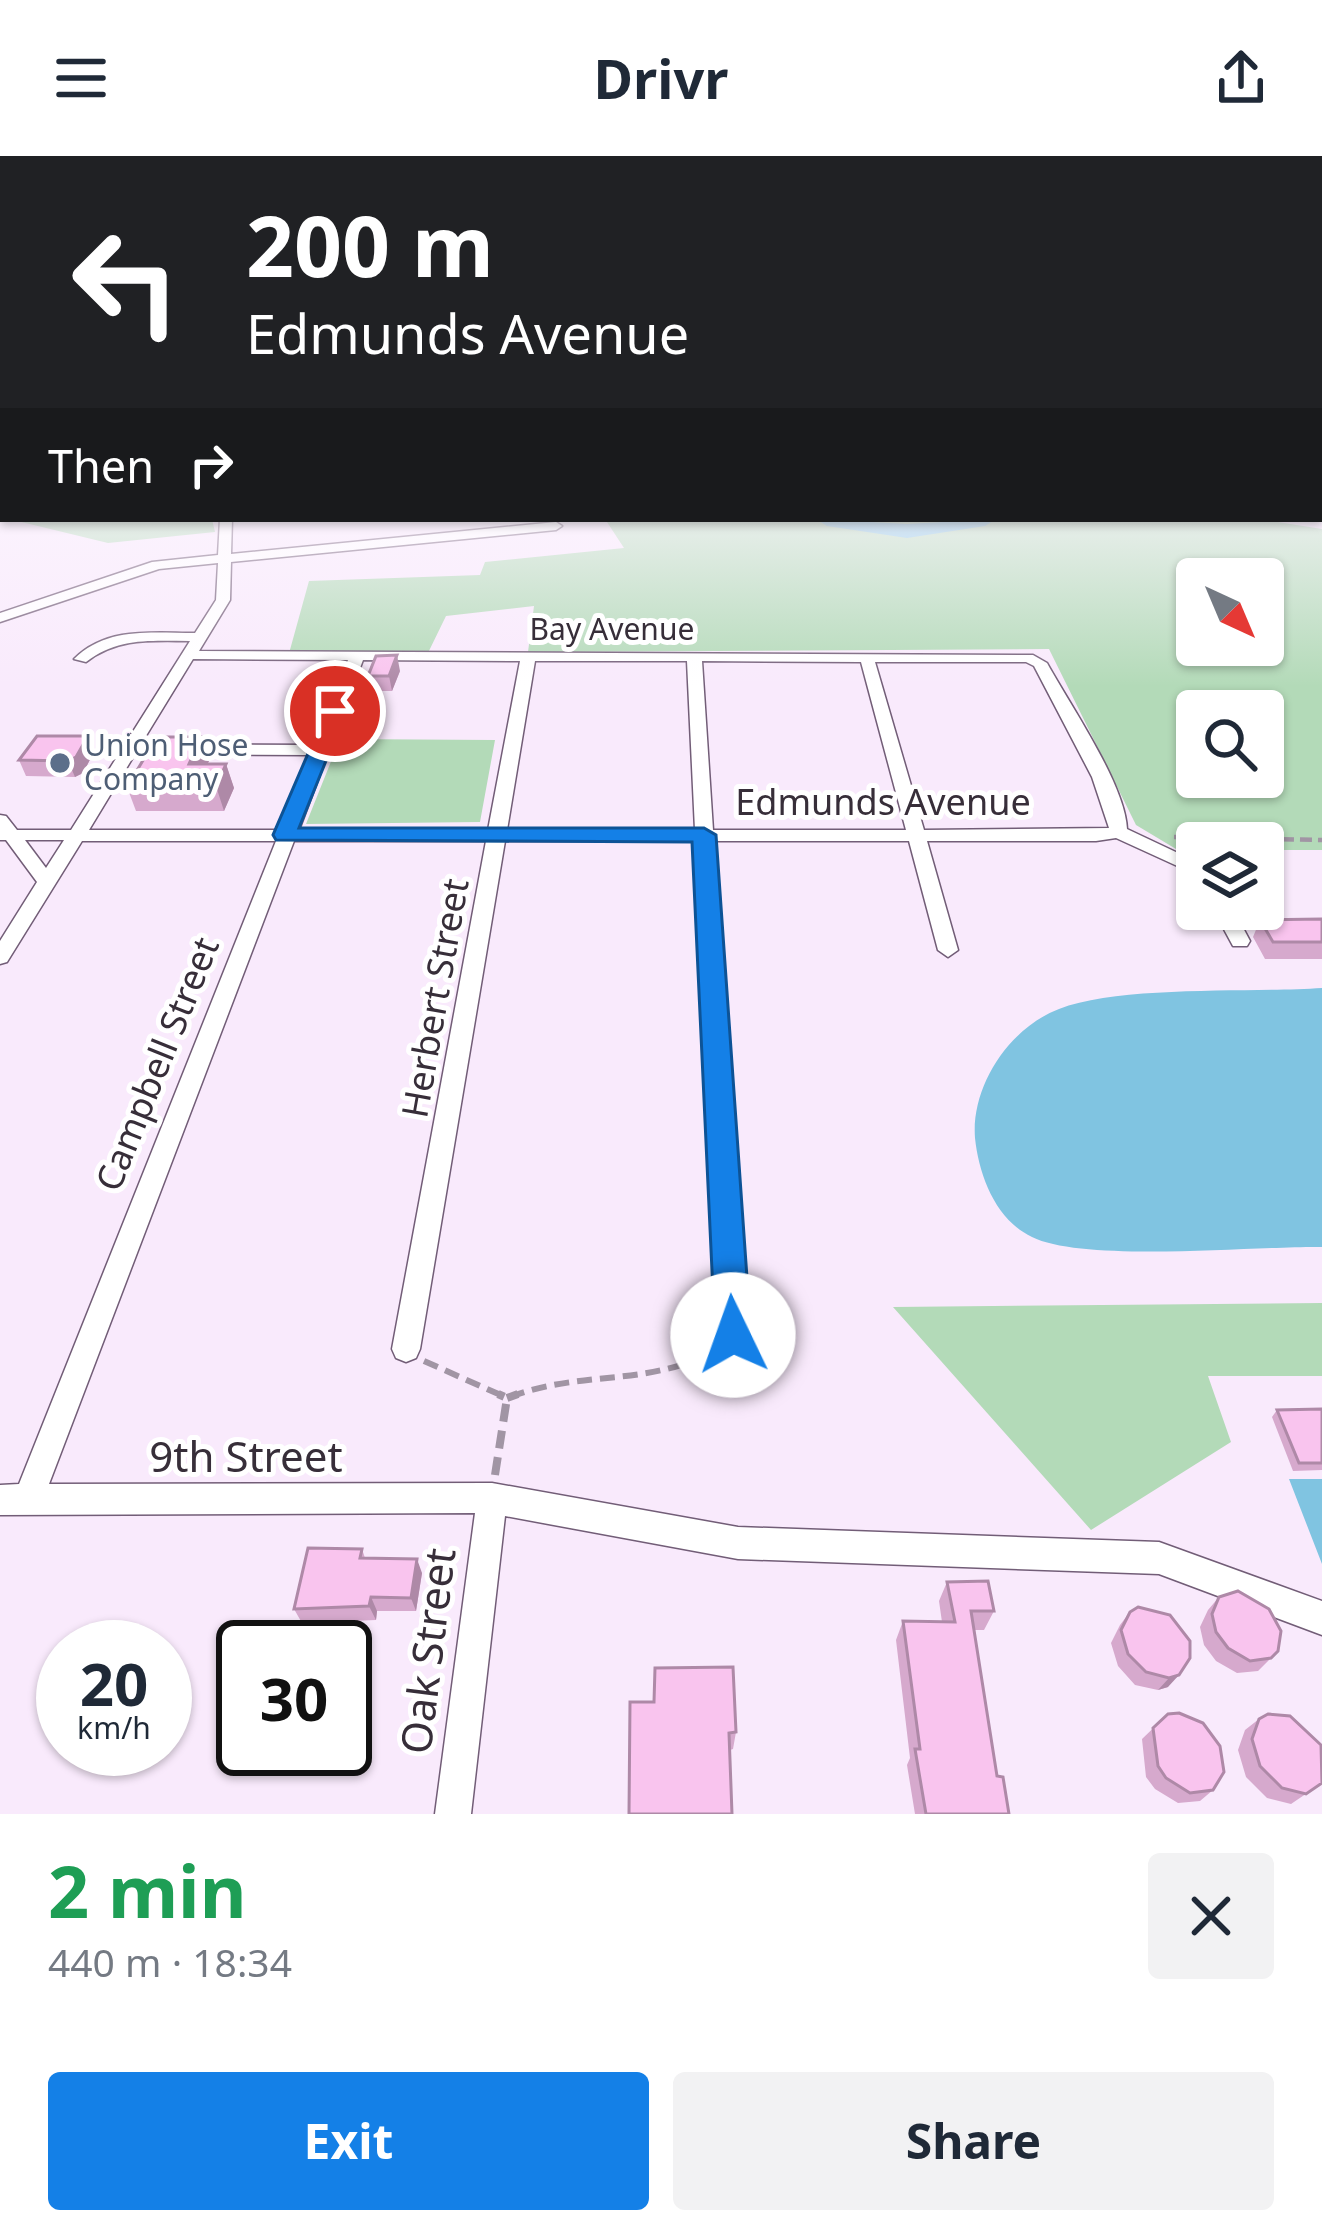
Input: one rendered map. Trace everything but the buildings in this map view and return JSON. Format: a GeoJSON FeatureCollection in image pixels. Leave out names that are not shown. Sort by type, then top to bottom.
{"type":"FeatureCollection","features":[{"type":"Feature","properties":{"kind":"street"},"geometry":{"type":"LineString","coordinates":[[0,957],[223,600],[226,531]]}},
{"type":"Feature","properties":{"kind":"street"},"geometry":{"type":"LineString","coordinates":[[375,531],[377,542]]}},
{"type":"Feature","properties":{"kind":"street"},"geometry":{"type":"LineString","coordinates":[[0,617],[141,568],[457,531]]}},
{"type":"Feature","properties":{"kind":"street"},"geometry":{"type":"LineString","coordinates":[[82,659],[95,645],[113,638],[199,637]]}},
{"type":"Feature","properties":{"kind":"street","name":"Bay Avenue"},"geometry":{"type":"LineString","coordinates":[[188,655],[1035,659],[1120,818],[1125,836]]}},
{"type":"Feature","properties":{"kind":"street","name":"Campbell Street"},"geometry":{"type":"LineString","coordinates":[[14,1500],[357,657]]}},
{"type":"Feature","properties":{"kind":"street","name":"Herbert Street"},"geometry":{"type":"LineString","coordinates":[[406,1349],[528,657]]}},
{"type":"Feature","properties":{"kind":"street"},"geometry":{"type":"LineString","coordinates":[[694,658],[733,1335]]}},
{"type":"Feature","properties":{"kind":"street"},"geometry":{"type":"LineString","coordinates":[[867,658],[948,950]]}},
{"type":"Feature","properties":{"kind":"street"},"geometry":{"type":"LineString","coordinates":[[129,749],[318,750]]}},
{"type":"Feature","properties":{"kind":"street"},"geometry":{"type":"LineString","coordinates":[[4,830],[46,881]]}},
{"type":"Feature","properties":{"kind":"street","name":"Edmunds Avenue"},"geometry":{"type":"LineString","coordinates":[[4,830],[76,835],[1125,836]]}},
{"type":"Feature","properties":{"kind":"street"},"geometry":{"type":"LineString","coordinates":[[1125,836],[1176,859]]}},
{"type":"Feature","properties":{"kind":"street"},"geometry":{"type":"LineString","coordinates":[[1234,930],[1240,941]]}},
{"type":"Feature","properties":{"kind":"street","name":"9th Street"},"geometry":{"type":"LineString","coordinates":[[14,1500],[492,1498],[738,1544],[1159,1558],[1322,1618]]}},
{"type":"Feature","properties":{"kind":"street","name":"Oak Street"},"geometry":{"type":"LineString","coordinates":[[453,1814],[492,1498]]}},
{"type":"Feature","properties":{"kind":"path"},"geometry":{"type":"LineString","coordinates":[[1125,836],[1322,840]]}},
{"type":"Feature","properties":{"kind":"path"},"geometry":{"type":"LineString","coordinates":[[406,1349],[507,1398],[553,1382],[647,1379],[673,1373],[717,1350],[733,1335]]}},
{"type":"Feature","properties":{"kind":"path"},"geometry":{"type":"LineString","coordinates":[[492,1498],[507,1398]]}},
{"type":"Feature","properties":{"kind":"green space"},"geometry":{"type":"Polygon","coordinates":[[[60,531],[215,532],[108,543],[60,531]]]}},
{"type":"Feature","properties":{"kind":"green space"},"geometry":{"type":"Polygon","coordinates":[[[613,531],[1322,531],[1322,850],[1284,850],[1284,822],[1176,822],[1176,849],[1136,825],[1049,649],[528,652],[534,606],[446,616],[426,657],[288,657],[309,581],[480,575],[485,562],[624,548],[613,531]]]}},
{"type":"Feature","properties":{"kind":"green space"},"geometry":{"type":"Polygon","coordinates":[[[340,739],[495,740],[480,822],[306,824],[340,739]]]}},
{"type":"Feature","properties":{"kind":"green space"},"geometry":{"type":"Polygon","coordinates":[[[1322,1303],[1322,1376],[1208,1376],[1231,1442],[1091,1530],[893,1307],[1322,1303]]]}},
{"type":"Feature","properties":{"kind":"water"},"geometry":{"type":"Polygon","coordinates":[[[1322,988],[1322,1247],[1090,1249],[1032,1237],[999,1208],[977,1152],[979,1099],[1009,1044],[1041,1018],[1085,1001],[1116,996],[1322,988]]]}},
{"type":"Feature","properties":{"kind":"water"},"geometry":{"type":"Polygon","coordinates":[[[1289,1479],[1322,1479],[1322,1564],[1289,1479]]]}},
{"type":"Feature","properties":{"kind":"place","name":"Union Hose Company"},"geometry":{"type":"Point","coordinates":[60,763]}},
{"type":"Feature","properties":{"kind":"route"},"geometry":{"type":"LineString","coordinates":[[335,711],[284,835],[704,835],[733,1335]]}}]}
